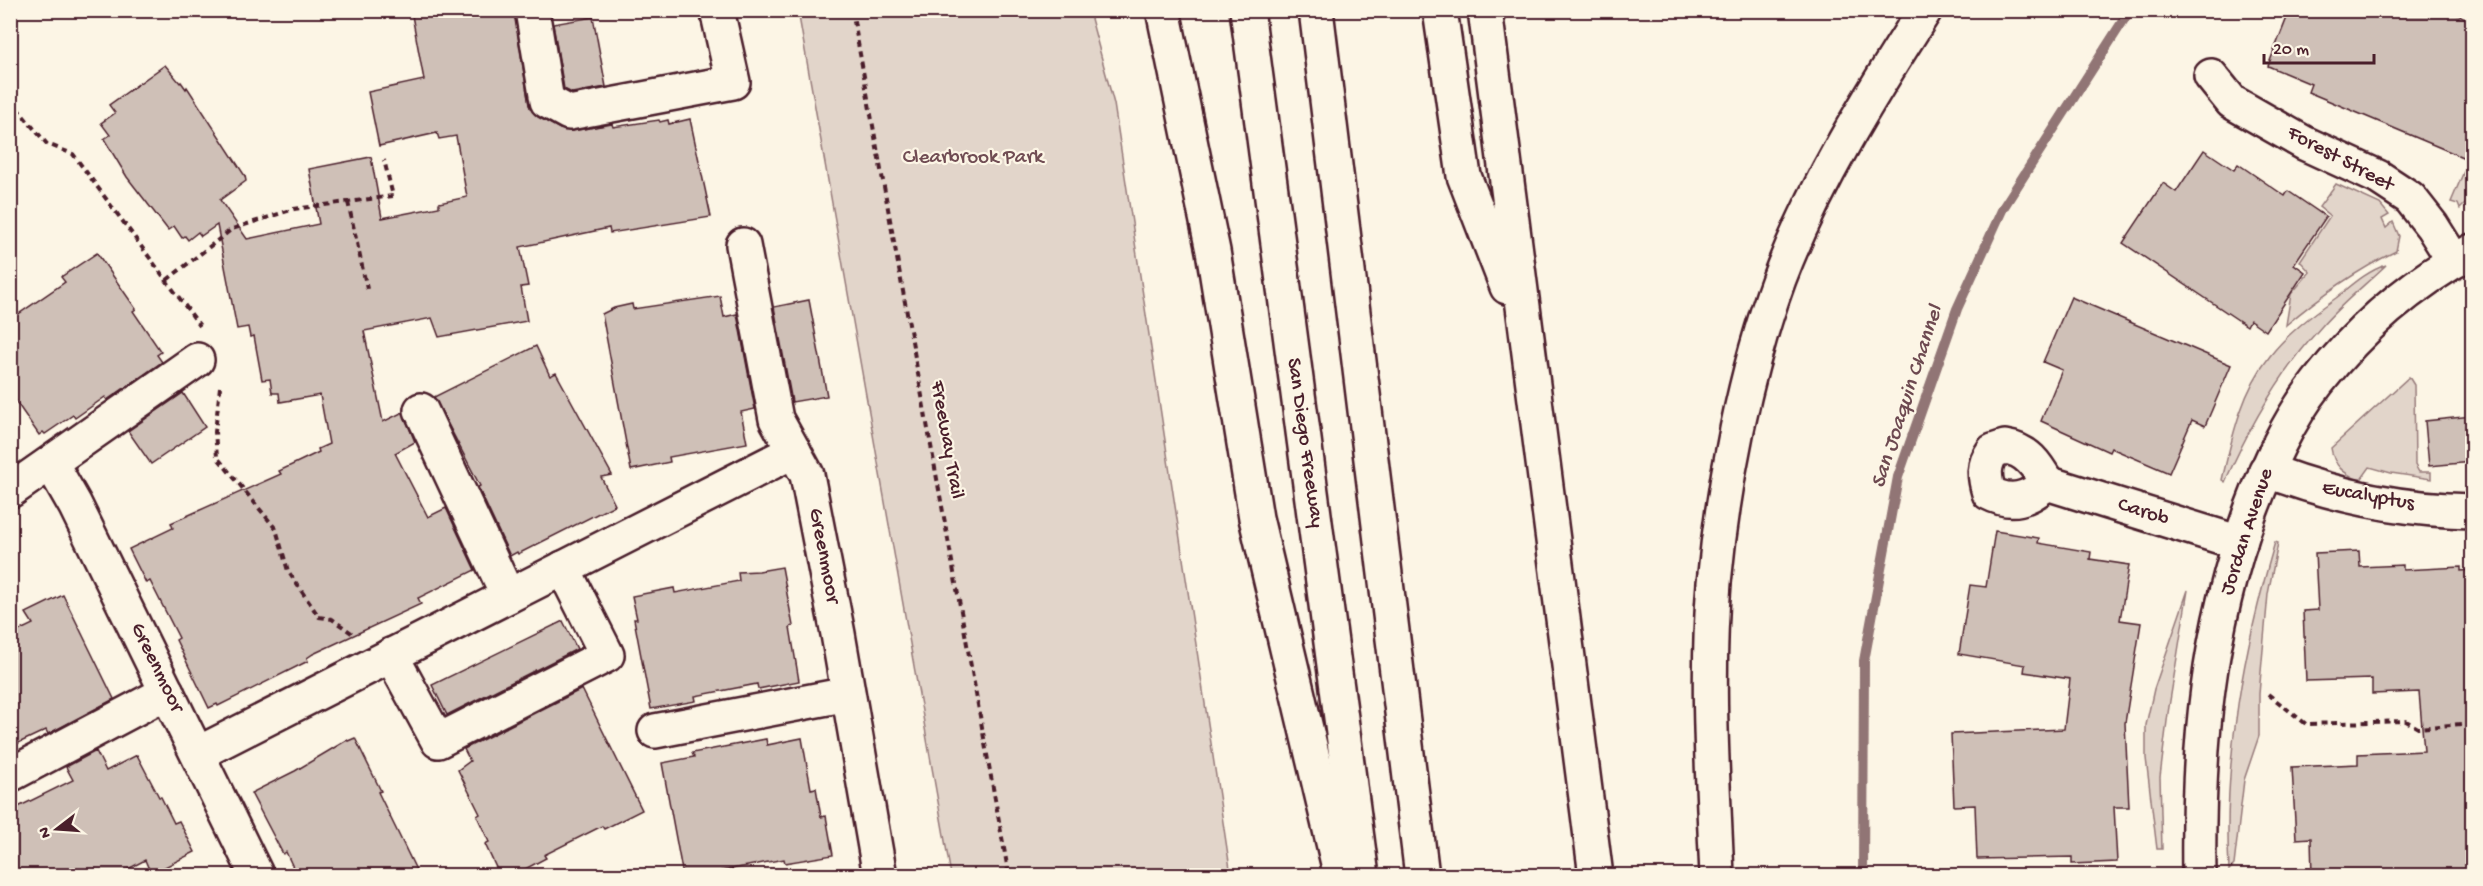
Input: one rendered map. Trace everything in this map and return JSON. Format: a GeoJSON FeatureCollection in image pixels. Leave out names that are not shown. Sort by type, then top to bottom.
{"type":"FeatureCollection","features":[{"type":"Feature","properties":{"kind":"main road"},"geometry":{"type":"LineString","coordinates":[[531,10],[547,100],[569,113],[733,82],[717,10]]}},
{"type":"Feature","properties":{"kind":"main road"},"geometry":{"type":"LineString","coordinates":[[1162,10],[1213,251],[1256,518],[1341,876]]}},
{"type":"Feature","properties":{"kind":"main road","name":"San Diego Freeway"},"geometry":{"type":"LineString","coordinates":[[1247,10],[1362,876]]}},
{"type":"Feature","properties":{"kind":"main road"},"geometry":{"type":"LineString","coordinates":[[1316,10],[1422,876]]}},
{"type":"Feature","properties":{"kind":"main road"},"geometry":{"type":"LineString","coordinates":[[1440,10],[1464,176],[1526,336]]}},
{"type":"Feature","properties":{"kind":"main road"},"geometry":{"type":"LineString","coordinates":[[1485,10],[1596,876]]}},
{"type":"Feature","properties":{"kind":"main road"},"geometry":{"type":"LineString","coordinates":[[1717,876],[1712,674],[1714,583],[1737,434],[1755,357],[1779,279],[1813,203],[1880,81],[1925,10]]}},
{"type":"Feature","properties":{"kind":"main road","name":"Forest Street"},"geometry":{"type":"LineString","coordinates":[[2211,76],[2232,102],[2304,143],[2378,177],[2409,198],[2432,226],[2463,256]]}},
{"type":"Feature","properties":{"kind":"main road","name":"Greenmoor"},"geometry":{"type":"LineString","coordinates":[[743,245],[776,420],[807,476],[848,694],[873,874]]}},
{"type":"Feature","properties":{"kind":"main road","name":"Jordan Avenue"},"geometry":{"type":"LineString","coordinates":[[2199,876],[2198,797],[2204,711],[2218,625],[2240,543],[2266,470],[2287,429],[2317,383],[2357,336],[2405,294],[2463,256]]}},
{"type":"Feature","properties":{"kind":"main road"},"geometry":{"type":"LineString","coordinates":[[10,491],[197,360]]}},
{"type":"Feature","properties":{"kind":"main road"},"geometry":{"type":"LineString","coordinates":[[421,410],[508,596]]}},
{"type":"Feature","properties":{"kind":"main road"},"geometry":{"type":"LineString","coordinates":[[199,753],[794,451]]}},
{"type":"Feature","properties":{"kind":"main road","name":"Greenmoor"},"geometry":{"type":"LineString","coordinates":[[51,463],[75,505],[199,753],[257,876]]}},
{"type":"Feature","properties":{"kind":"main road","name":"Eucalyptus"},"geometry":{"type":"LineString","coordinates":[[2266,470],[2305,485],[2396,505],[2472,511]]}},
{"type":"Feature","properties":{"kind":"main road","name":"Carob"},"geometry":{"type":"LineString","coordinates":[[2047,483],[2240,543]]}},
{"type":"Feature","properties":{"kind":"main road"},"geometry":{"type":"LineString","coordinates":[[391,655],[438,741],[606,655],[563,568]]}},
{"type":"Feature","properties":{"kind":"main road"},"geometry":{"type":"LineString","coordinates":[[10,775],[167,692]]}},
{"type":"Feature","properties":{"kind":"main road"},"geometry":{"type":"LineString","coordinates":[[655,731],[848,694]]}},
{"type":"Feature","properties":{"kind":"path","name":"Freeway Trail"},"geometry":{"type":"LineString","coordinates":[[852,10],[1009,876]]}},
{"type":"Feature","properties":{"kind":"path"},"geometry":{"type":"LineString","coordinates":[[167,280],[232,230],[294,209],[393,196],[384,160]]}},
{"type":"Feature","properties":{"kind":"path"},"geometry":{"type":"LineString","coordinates":[[348,202],[367,289]]}},
{"type":"Feature","properties":{"kind":"path"},"geometry":{"type":"LineString","coordinates":[[2268,694],[2306,724],[2406,721],[2418,728],[2472,723]]}},
{"type":"Feature","properties":{"kind":"green space","name":"Clearbrook Park"},"geometry":{"type":"Polygon","coordinates":[[[798,11],[1089,11],[1114,104],[1231,875],[951,875],[798,11]]]}},
{"type":"Feature","properties":{"kind":"green space"},"geometry":{"type":"Polygon","coordinates":[[[2465,169],[2472,171],[2472,197],[2460,209],[2458,204],[2451,202],[2465,169]]]}},
{"type":"Feature","properties":{"kind":"green space"},"geometry":{"type":"Polygon","coordinates":[[[2336,184],[2380,204],[2389,215],[2382,219],[2386,228],[2393,222],[2399,236],[2396,251],[2339,285],[2286,325],[2291,294],[2310,272],[2300,261],[2330,216],[2319,207],[2336,184]]]}},
{"type":"Feature","properties":{"kind":"green space"},"geometry":{"type":"Polygon","coordinates":[[[2386,265],[2329,318],[2293,362],[2267,400],[2225,482],[2222,480],[2234,431],[2245,399],[2270,356],[2292,332],[2309,318],[2366,275],[2386,265]]]}},
{"type":"Feature","properties":{"kind":"green space"},"geometry":{"type":"Polygon","coordinates":[[[2409,377],[2414,385],[2415,465],[2419,472],[2431,472],[2431,479],[2391,473],[2370,467],[2360,481],[2337,465],[2331,448],[2409,377]]]}},
{"type":"Feature","properties":{"kind":"green space"},"geometry":{"type":"Polygon","coordinates":[[[2275,542],[2278,543],[2268,594],[2259,694],[2259,736],[2244,780],[2234,865],[2229,870],[2229,786],[2238,704],[2254,622],[2275,542]]]}},
{"type":"Feature","properties":{"kind":"green space"},"geometry":{"type":"Polygon","coordinates":[[[2188,590],[2160,777],[2162,849],[2157,849],[2146,758],[2146,725],[2154,689],[2188,590]]]}},
{"type":"Feature","properties":{"kind":"building"},"geometry":{"type":"Polygon","coordinates":[[[411,10],[514,10],[529,105],[538,117],[560,129],[572,131],[612,124],[613,127],[659,120],[660,122],[668,120],[669,124],[690,119],[711,217],[610,233],[609,228],[520,247],[528,286],[521,287],[527,321],[439,337],[432,318],[364,331],[383,422],[403,412],[415,442],[395,453],[428,517],[446,508],[475,570],[418,598],[421,604],[313,654],[307,658],[308,661],[218,706],[217,704],[209,708],[176,640],[179,638],[150,581],[146,583],[129,549],[173,528],[171,523],[281,474],[279,471],[319,452],[318,449],[329,444],[320,395],[280,402],[279,393],[272,393],[270,379],[262,380],[254,336],[250,337],[248,327],[237,329],[217,225],[201,236],[198,232],[188,240],[185,236],[182,238],[174,226],[168,230],[127,177],[104,139],[110,135],[101,123],[115,113],[109,105],[165,65],[186,89],[187,87],[245,176],[246,181],[220,200],[247,239],[319,224],[309,169],[371,157],[382,218],[439,207],[439,203],[467,197],[456,136],[439,139],[437,133],[379,146],[368,92],[424,80],[411,10]]]}},
{"type":"Feature","properties":{"kind":"building"},"geometry":{"type":"Polygon","coordinates":[[[2290,10],[2447,10],[2472,21],[2472,161],[2308,92],[2311,84],[2268,66],[2290,10]]]}},
{"type":"Feature","properties":{"kind":"building"},"geometry":{"type":"Polygon","coordinates":[[[593,17],[606,87],[572,93],[564,89],[553,24],[593,17]]]}},
{"type":"Feature","properties":{"kind":"building"},"geometry":{"type":"Polygon","coordinates":[[[2204,150],[2234,170],[2238,164],[2285,196],[2288,191],[2326,217],[2294,264],[2305,272],[2266,331],[2250,320],[2247,326],[2123,243],[2163,183],[2176,192],[2204,150]]]}},
{"type":"Feature","properties":{"kind":"building"},"geometry":{"type":"Polygon","coordinates":[[[97,253],[136,309],[133,311],[161,352],[157,355],[162,362],[107,400],[105,397],[75,418],[73,415],[45,434],[43,432],[39,435],[10,393],[10,320],[65,282],[61,277],[97,253]]]}},
{"type":"Feature","properties":{"kind":"building"},"geometry":{"type":"Polygon","coordinates":[[[720,296],[724,317],[737,314],[755,409],[741,412],[747,443],[669,457],[670,462],[631,470],[602,314],[614,308],[632,304],[633,309],[720,296]]]}},
{"type":"Feature","properties":{"kind":"building"},"geometry":{"type":"Polygon","coordinates":[[[2071,297],[2231,365],[2205,426],[2192,420],[2169,473],[2111,448],[2109,452],[2041,421],[2062,370],[2043,362],[2071,297]]]}},
{"type":"Feature","properties":{"kind":"building"},"geometry":{"type":"Polygon","coordinates":[[[809,300],[827,396],[792,402],[774,307],[809,300]]]}},
{"type":"Feature","properties":{"kind":"building"},"geometry":{"type":"Polygon","coordinates":[[[536,346],[550,376],[556,373],[612,475],[601,477],[615,505],[510,556],[478,487],[480,486],[434,397],[536,346]]]}},
{"type":"Feature","properties":{"kind":"building"},"geometry":{"type":"Polygon","coordinates":[[[183,393],[205,427],[151,464],[128,431],[183,393]]]}},
{"type":"Feature","properties":{"kind":"building"},"geometry":{"type":"Polygon","coordinates":[[[2472,416],[2472,462],[2429,466],[2425,421],[2472,416]]]}},
{"type":"Feature","properties":{"kind":"building"},"geometry":{"type":"Polygon","coordinates":[[[1995,531],[2039,538],[2038,543],[2091,552],[2090,559],[2129,565],[2120,620],[2141,623],[2125,723],[2129,807],[2114,807],[2117,862],[2072,864],[2072,857],[1977,859],[1975,805],[1954,806],[1951,734],[2064,729],[2070,679],[2024,672],[2025,665],[1959,654],[1970,585],[1986,587],[1995,531]]]}},
{"type":"Feature","properties":{"kind":"building"},"geometry":{"type":"Polygon","coordinates":[[[2359,551],[2360,567],[2403,565],[2403,570],[2461,567],[2461,571],[2472,570],[2472,876],[2312,876],[2311,838],[2296,839],[2292,767],[2358,764],[2358,754],[2424,751],[2419,692],[2372,694],[2372,679],[2306,681],[2303,611],[2318,610],[2315,553],[2359,551]]]}},
{"type":"Feature","properties":{"kind":"building"},"geometry":{"type":"Polygon","coordinates":[[[782,567],[793,626],[790,627],[799,681],[758,689],[757,684],[695,696],[696,701],[651,709],[634,619],[637,619],[632,596],[674,588],[675,593],[739,581],[738,572],[782,567]]]}},
{"type":"Feature","properties":{"kind":"building"},"geometry":{"type":"Polygon","coordinates":[[[63,595],[114,699],[48,734],[46,730],[10,747],[10,635],[33,624],[26,613],[63,595]]]}},
{"type":"Feature","properties":{"kind":"building"},"geometry":{"type":"Polygon","coordinates":[[[563,621],[577,649],[447,715],[432,685],[563,621]]]}},
{"type":"Feature","properties":{"kind":"building"},"geometry":{"type":"Polygon","coordinates":[[[582,689],[642,810],[604,829],[602,826],[544,855],[546,858],[512,876],[500,876],[485,844],[489,842],[477,816],[480,814],[458,770],[470,761],[464,749],[582,689]]]}},
{"type":"Feature","properties":{"kind":"building"},"geometry":{"type":"Polygon","coordinates":[[[355,738],[381,791],[378,792],[419,876],[297,876],[286,852],[283,854],[251,793],[295,771],[347,740],[355,738]]]}},
{"type":"Feature","properties":{"kind":"building"},"geometry":{"type":"Polygon","coordinates":[[[802,738],[811,789],[816,788],[821,817],[826,816],[833,855],[785,863],[784,859],[721,871],[722,876],[683,876],[662,763],[694,757],[692,753],[766,739],[767,745],[802,738]]]}},
{"type":"Feature","properties":{"kind":"building"},"geometry":{"type":"Polygon","coordinates":[[[96,751],[106,771],[137,755],[174,823],[179,821],[195,852],[151,874],[145,860],[115,876],[10,876],[10,811],[73,780],[66,767],[96,751]]]}},
{"type":"Feature","properties":{"kind":"waterway","name":"San Joaquin Channel"},"geometry":{"type":"LineString","coordinates":[[1863,876],[1864,661],[1898,477],[1957,309],[2003,208],[2130,10]]}}]}
